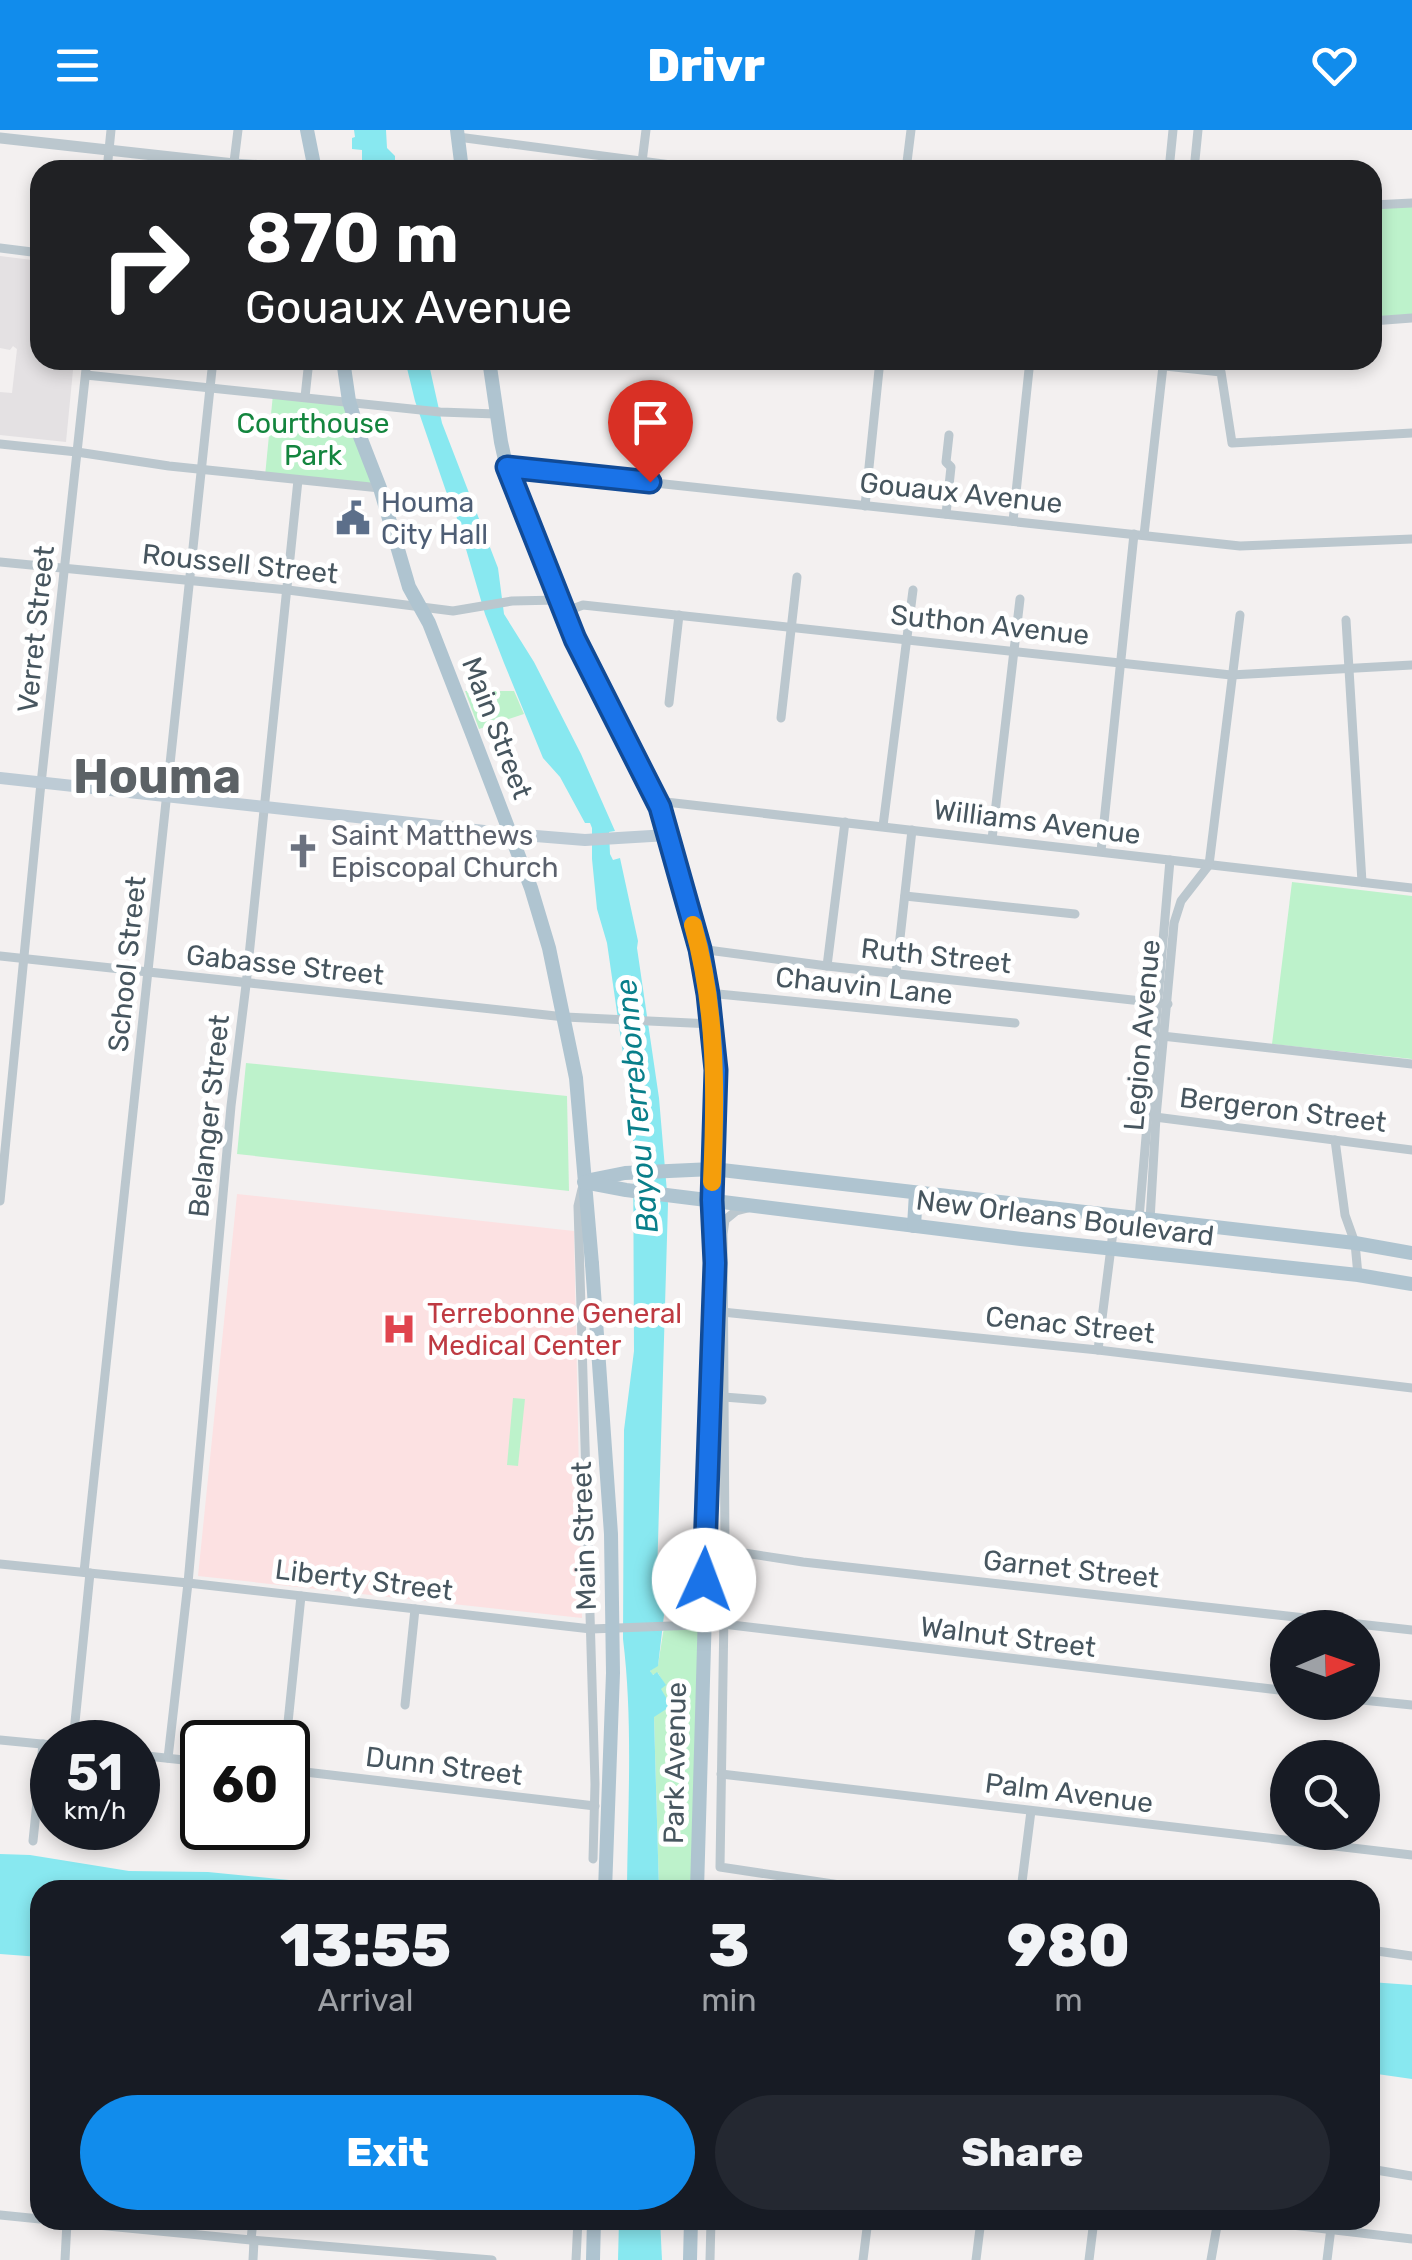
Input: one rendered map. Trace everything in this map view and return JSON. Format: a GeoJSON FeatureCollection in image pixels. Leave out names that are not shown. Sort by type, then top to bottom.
{"type":"FeatureCollection","features":[{"type":"Feature","properties":{"kind":"main road"},"geometry":{"type":"LineString","coordinates":[[308,130],[316,160]]}},
{"type":"Feature","properties":{"kind":"main road"},"geometry":{"type":"LineString","coordinates":[[457,133],[461,160]]}},
{"type":"Feature","properties":{"kind":"main road","name":"Main Street"},"geometry":{"type":"LineString","coordinates":[[344,370],[349,401],[410,587],[512,834],[550,948],[576,1078],[611,1534],[613,1673],[605,1880]]}},
{"type":"Feature","properties":{"kind":"main road","name":"Park Avenue"},"geometry":{"type":"LineString","coordinates":[[489,370],[507,467],[561,606],[657,801],[700,949],[708,994],[716,1070],[712,1200],[715,1263],[697,1880]]}},
{"type":"Feature","properties":{"kind":"main road"},"geometry":{"type":"LineString","coordinates":[[0,778],[512,834],[584,840],[668,836]]}},
{"type":"Feature","properties":{"kind":"main road","name":"New Orleans Boulevard"},"geometry":{"type":"LineString","coordinates":[[584,1182],[625,1173],[713,1170],[1412,1253]]}},
{"type":"Feature","properties":{"kind":"main road","name":"New Orleans Boulevard"},"geometry":{"type":"LineString","coordinates":[[584,1182],[914,1226],[1412,1284]]}},
{"type":"Feature","properties":{"kind":"main road"},"geometry":{"type":"LineString","coordinates":[[914,1226],[916,1192]]}},
{"type":"Feature","properties":{"kind":"main road"},"geometry":{"type":"LineString","coordinates":[[592,2260],[594,2230]]}},
{"type":"Feature","properties":{"kind":"main road"},"geometry":{"type":"LineString","coordinates":[[690,2230],[690,2260]]}},
{"type":"Feature","properties":{"kind":"street"},"geometry":{"type":"LineString","coordinates":[[108,160],[111,130]]}},
{"type":"Feature","properties":{"kind":"street"},"geometry":{"type":"LineString","coordinates":[[235,160],[238,130]]}},
{"type":"Feature","properties":{"kind":"street"},"geometry":{"type":"LineString","coordinates":[[642,160],[646,130]]}},
{"type":"Feature","properties":{"kind":"street"},"geometry":{"type":"LineString","coordinates":[[907,160],[911,130]]}},
{"type":"Feature","properties":{"kind":"street"},"geometry":{"type":"LineString","coordinates":[[1170,160],[1173,130]]}},
{"type":"Feature","properties":{"kind":"street"},"geometry":{"type":"LineString","coordinates":[[1195,160],[1198,130]]}},
{"type":"Feature","properties":{"kind":"street"},"geometry":{"type":"LineString","coordinates":[[457,133],[629,160]]}},
{"type":"Feature","properties":{"kind":"street"},"geometry":{"type":"LineString","coordinates":[[0,138],[183,160]]}},
{"type":"Feature","properties":{"kind":"street"},"geometry":{"type":"LineString","coordinates":[[1382,204],[1412,203]]}},
{"type":"Feature","properties":{"kind":"street"},"geometry":{"type":"LineString","coordinates":[[0,248],[30,252]]}},
{"type":"Feature","properties":{"kind":"street"},"geometry":{"type":"LineString","coordinates":[[1382,320],[1412,318]]}},
{"type":"Feature","properties":{"kind":"street","name":"Verret Street"},"geometry":{"type":"LineString","coordinates":[[0,1201],[86,370]]}},
{"type":"Feature","properties":{"kind":"street","name":"School Street"},"geometry":{"type":"LineString","coordinates":[[75,1720],[211,370]]}},
{"type":"Feature","properties":{"kind":"street"},"geometry":{"type":"LineString","coordinates":[[305,397],[308,370]]}},
{"type":"Feature","properties":{"kind":"street"},"geometry":{"type":"LineString","coordinates":[[865,506],[879,370]]}},
{"type":"Feature","properties":{"kind":"street"},"geometry":{"type":"LineString","coordinates":[[1013,522],[1029,370]]}},
{"type":"Feature","properties":{"kind":"street"},"geometry":{"type":"LineString","coordinates":[[1101,851],[1120,662],[1169,370]]}},
{"type":"Feature","properties":{"kind":"street"},"geometry":{"type":"LineString","coordinates":[[1208,370],[1220,372],[1232,443],[1412,433]]}},
{"type":"Feature","properties":{"kind":"street"},"geometry":{"type":"LineString","coordinates":[[86,375],[440,412],[496,414]]}},
{"type":"Feature","properties":{"kind":"street"},"geometry":{"type":"LineString","coordinates":[[946,514],[951,467],[946,462],[949,435]]}},
{"type":"Feature","properties":{"kind":"street"},"geometry":{"type":"LineString","coordinates":[[0,444],[380,488]]}},
{"type":"Feature","properties":{"kind":"street","name":"Gouaux Avenue"},"geometry":{"type":"LineString","coordinates":[[507,467],[1240,546],[1412,540]]}},
{"type":"Feature","properties":{"kind":"street","name":"Belanger Street"},"geometry":{"type":"LineString","coordinates":[[168,1758],[188,1583],[231,1106],[298,480]]}},
{"type":"Feature","properties":{"kind":"street","name":"Roussell Street"},"geometry":{"type":"LineString","coordinates":[[0,562],[288,590],[421,608],[474,608]]}},
{"type":"Feature","properties":{"kind":"street"},"geometry":{"type":"LineString","coordinates":[[781,718],[797,578]]}},
{"type":"Feature","properties":{"kind":"street"},"geometry":{"type":"LineString","coordinates":[[883,826],[913,590]]}},
{"type":"Feature","properties":{"kind":"street"},"geometry":{"type":"LineString","coordinates":[[992,839],[1020,599]]}},
{"type":"Feature","properties":{"kind":"street","name":"Suthon Avenue"},"geometry":{"type":"LineString","coordinates":[[474,608],[512,601],[583,605],[1234,674],[1412,665]]}},
{"type":"Feature","properties":{"kind":"street"},"geometry":{"type":"LineString","coordinates":[[669,703],[679,615]]}},
{"type":"Feature","properties":{"kind":"street"},"geometry":{"type":"LineString","coordinates":[[1209,864],[1240,615]]}},
{"type":"Feature","properties":{"kind":"street"},"geometry":{"type":"LineString","coordinates":[[1346,620],[1362,882]]}},
{"type":"Feature","properties":{"kind":"street","name":"Williams Avenue"},"geometry":{"type":"LineString","coordinates":[[657,801],[1412,888]]}},
{"type":"Feature","properties":{"kind":"street"},"geometry":{"type":"LineString","coordinates":[[827,966],[844,822]]}},
{"type":"Feature","properties":{"kind":"street"},"geometry":{"type":"LineString","coordinates":[[896,974],[912,830]]}},
{"type":"Feature","properties":{"kind":"street","name":"Legion Avenue"},"geometry":{"type":"LineString","coordinates":[[1144,1219],[1169,928],[1170,860]]}},
{"type":"Feature","properties":{"kind":"street","name":"Legion Avenue"},"geometry":{"type":"LineString","coordinates":[[1169,928],[1181,901],[1209,864]]}},
{"type":"Feature","properties":{"kind":"street"},"geometry":{"type":"LineString","coordinates":[[905,896],[1075,914]]}},
{"type":"Feature","properties":{"kind":"street","name":"Ruth Street"},"geometry":{"type":"LineString","coordinates":[[700,949],[1163,1004]]}},
{"type":"Feature","properties":{"kind":"street","name":"Gabasse Street"},"geometry":{"type":"LineString","coordinates":[[0,956],[565,1018],[712,1024]]}},
{"type":"Feature","properties":{"kind":"street","name":"Chauvin Lane"},"geometry":{"type":"LineString","coordinates":[[708,994],[1015,1023]]}},
{"type":"Feature","properties":{"kind":"street"},"geometry":{"type":"LineString","coordinates":[[1160,1036],[1412,1064]]}},
{"type":"Feature","properties":{"kind":"street","name":"Bergeron Street"},"geometry":{"type":"LineString","coordinates":[[1152,1116],[1412,1150]]}},
{"type":"Feature","properties":{"kind":"street"},"geometry":{"type":"LineString","coordinates":[[1335,1140],[1358,1275]]}},
{"type":"Feature","properties":{"kind":"street","name":"Main Street"},"geometry":{"type":"LineString","coordinates":[[584,1182],[578,1206],[591,1629],[593,1859]]}},
{"type":"Feature","properties":{"kind":"street"},"geometry":{"type":"LineString","coordinates":[[755,1206],[736,1211],[726,1220],[722,1312],[725,1550],[720,1866],[809,1880]]}},
{"type":"Feature","properties":{"kind":"street"},"geometry":{"type":"LineString","coordinates":[[1098,1350],[1115,1216]]}},
{"type":"Feature","properties":{"kind":"street","name":"Cenac Street"},"geometry":{"type":"LineString","coordinates":[[722,1312],[1098,1350],[1412,1388]]}},
{"type":"Feature","properties":{"kind":"street"},"geometry":{"type":"LineString","coordinates":[[724,1397],[762,1400]]}},
{"type":"Feature","properties":{"kind":"street","name":"Garnet Street"},"geometry":{"type":"LineString","coordinates":[[725,1550],[1412,1630]]}},
{"type":"Feature","properties":{"kind":"street","name":"Liberty Street"},"geometry":{"type":"LineString","coordinates":[[0,1564],[591,1629],[723,1624]]}},
{"type":"Feature","properties":{"kind":"street"},"geometry":{"type":"LineString","coordinates":[[288,1720],[301,1596]]}},
{"type":"Feature","properties":{"kind":"street"},"geometry":{"type":"LineString","coordinates":[[406,1704],[415,1609]]}},
{"type":"Feature","properties":{"kind":"street","name":"Walnut Street"},"geometry":{"type":"LineString","coordinates":[[723,1624],[1270,1689]]}},
{"type":"Feature","properties":{"kind":"street"},"geometry":{"type":"LineString","coordinates":[[1380,1702],[1412,1705]]}},
{"type":"Feature","properties":{"kind":"street"},"geometry":{"type":"LineString","coordinates":[[0,1740],[30,1743]]}},
{"type":"Feature","properties":{"kind":"street"},"geometry":{"type":"LineString","coordinates":[[160,1757],[180,1759]]}},
{"type":"Feature","properties":{"kind":"street","name":"Dunn Street"},"geometry":{"type":"LineString","coordinates":[[310,1773],[595,1806]]}},
{"type":"Feature","properties":{"kind":"street","name":"Palm Avenue"},"geometry":{"type":"LineString","coordinates":[[720,1774],[1412,1855]]}},
{"type":"Feature","properties":{"kind":"street"},"geometry":{"type":"LineString","coordinates":[[1022,1880],[1031,1811]]}},
{"type":"Feature","properties":{"kind":"street"},"geometry":{"type":"LineString","coordinates":[[1380,1951],[1412,1956]]}},
{"type":"Feature","properties":{"kind":"street"},"geometry":{"type":"LineString","coordinates":[[1380,2171],[1412,2176]]}},
{"type":"Feature","properties":{"kind":"street"},"geometry":{"type":"LineString","coordinates":[[0,2216],[30,2219]]}},
{"type":"Feature","properties":{"kind":"street"},"geometry":{"type":"LineString","coordinates":[[65,2260],[66,2230]]}},
{"type":"Feature","properties":{"kind":"street"},"geometry":{"type":"LineString","coordinates":[[149,2230],[492,2260]]}},
{"type":"Feature","properties":{"kind":"street"},"geometry":{"type":"LineString","coordinates":[[253,2260],[254,2230]]}},
{"type":"Feature","properties":{"kind":"street"},"geometry":{"type":"LineString","coordinates":[[576,2260],[578,2230]]}},
{"type":"Feature","properties":{"kind":"street"},"geometry":{"type":"LineString","coordinates":[[710,2260],[711,2230]]}},
{"type":"Feature","properties":{"kind":"street"},"geometry":{"type":"LineString","coordinates":[[863,2260],[867,2230]]}},
{"type":"Feature","properties":{"kind":"street"},"geometry":{"type":"LineString","coordinates":[[976,2260],[980,2230]]}},
{"type":"Feature","properties":{"kind":"street"},"geometry":{"type":"LineString","coordinates":[[1089,2260],[1093,2230]]}},
{"type":"Feature","properties":{"kind":"street"},"geometry":{"type":"LineString","coordinates":[[1211,2260],[1216,2230]]}},
{"type":"Feature","properties":{"kind":"street"},"geometry":{"type":"LineString","coordinates":[[1327,2260],[1330,2230]]}},
{"type":"Feature","properties":{"kind":"street"},"geometry":{"type":"LineString","coordinates":[[1360,2230],[1412,2239]]}},
{"type":"Feature","properties":{"kind":"shaded area"},"geometry":{"type":"Polygon","coordinates":[[[0,256],[30,260],[30,370],[73,370],[66,442],[0,435],[0,392],[12,393],[17,349],[0,348],[0,256]]]}},
{"type":"Feature","properties":{"kind":"shaded area","name":"Terrebonne General Medical Center"},"geometry":{"type":"Polygon","coordinates":[[[237,1194],[574,1231],[582,1618],[198,1576],[237,1194]]]}},
{"type":"Feature","properties":{"kind":"green space"},"geometry":{"type":"Polygon","coordinates":[[[1412,203],[1412,318],[1382,320],[1382,204],[1412,203]]]}},
{"type":"Feature","properties":{"kind":"green space","name":"Courthouse Park"},"geometry":{"type":"Polygon","coordinates":[[[273,394],[342,400],[380,488],[265,476],[273,394]]]}},
{"type":"Feature","properties":{"kind":"green space"},"geometry":{"type":"Polygon","coordinates":[[[465,691],[514,691],[524,714],[479,729],[465,691]]]}},
{"type":"Feature","properties":{"kind":"green space"},"geometry":{"type":"Polygon","coordinates":[[[1292,882],[1412,896],[1412,1059],[1272,1044],[1292,882]]]}},
{"type":"Feature","properties":{"kind":"green space"},"geometry":{"type":"Polygon","coordinates":[[[246,1063],[567,1096],[569,1191],[237,1154],[246,1063]]]}},
{"type":"Feature","properties":{"kind":"green space"},"geometry":{"type":"Polygon","coordinates":[[[513,1398],[525,1399],[518,1466],[507,1465],[513,1398]]]}},
{"type":"Feature","properties":{"kind":"green space"},"geometry":{"type":"Polygon","coordinates":[[[706,1625],[696,1880],[659,1880],[654,1716],[665,1685],[658,1673],[652,1675],[650,1671],[658,1665],[664,1627],[706,1625]]]}},
{"type":"Feature","properties":{"kind":"water"},"geometry":{"type":"Polygon","coordinates":[[[354,130],[386,130],[387,148],[395,160],[362,160],[362,150],[352,149],[354,130]]]}},
{"type":"Feature","properties":{"kind":"water","name":"Bayou Terrebonne"},"geometry":{"type":"Polygon","coordinates":[[[407,370],[430,370],[442,423],[498,568],[504,614],[534,662],[615,831],[609,832],[610,854],[613,860],[620,858],[638,941],[659,1098],[668,1204],[657,1576],[664,1615],[658,1666],[650,1671],[653,1675],[657,1672],[666,1685],[661,1689],[671,1706],[654,1717],[659,1880],[627,1880],[624,1430],[634,1351],[633,1123],[607,943],[597,909],[592,828],[585,823],[560,777],[543,758],[485,614],[451,498],[407,370]]]}},
{"type":"Feature","properties":{"kind":"water"},"geometry":{"type":"Polygon","coordinates":[[[0,1854],[129,1871],[208,1872],[288,1880],[30,1880],[30,1956],[0,1954],[0,1854]]]}},
{"type":"Feature","properties":{"kind":"water"},"geometry":{"type":"Polygon","coordinates":[[[1380,1983],[1412,1985],[1412,2079],[1380,2074],[1380,1983]]]}},
{"type":"Feature","properties":{"kind":"water"},"geometry":{"type":"Polygon","coordinates":[[[619,2230],[660,2230],[662,2260],[618,2260],[619,2230]]]}},
{"type":"Feature","properties":{"kind":"slow traffic"},"geometry":{"type":"LineString","coordinates":[[693,925],[708,994],[716,1070],[712,1182]]}},
{"type":"Feature","properties":{"kind":"place","name":"Houma City Hall"},"geometry":{"type":"Point","coordinates":[353,518]}},
{"type":"Feature","properties":{"kind":"place","name":"Saint Matthews Episcopal Church"},"geometry":{"type":"Point","coordinates":[303,851]}},
{"type":"Feature","properties":{"kind":"place","name":"Terrebonne General Medical Center"},"geometry":{"type":"Point","coordinates":[399,1329]}},
{"type":"Feature","properties":{"kind":"district","name":"Houma"},"geometry":{"type":"Point","coordinates":[157,776]}},
{"type":"Feature","properties":{"kind":"route"},"geometry":{"type":"LineString","coordinates":[[650,482],[507,467],[575,639],[660,807],[700,949],[708,994],[716,1070],[712,1200],[715,1263],[704,1580]]}}]}
